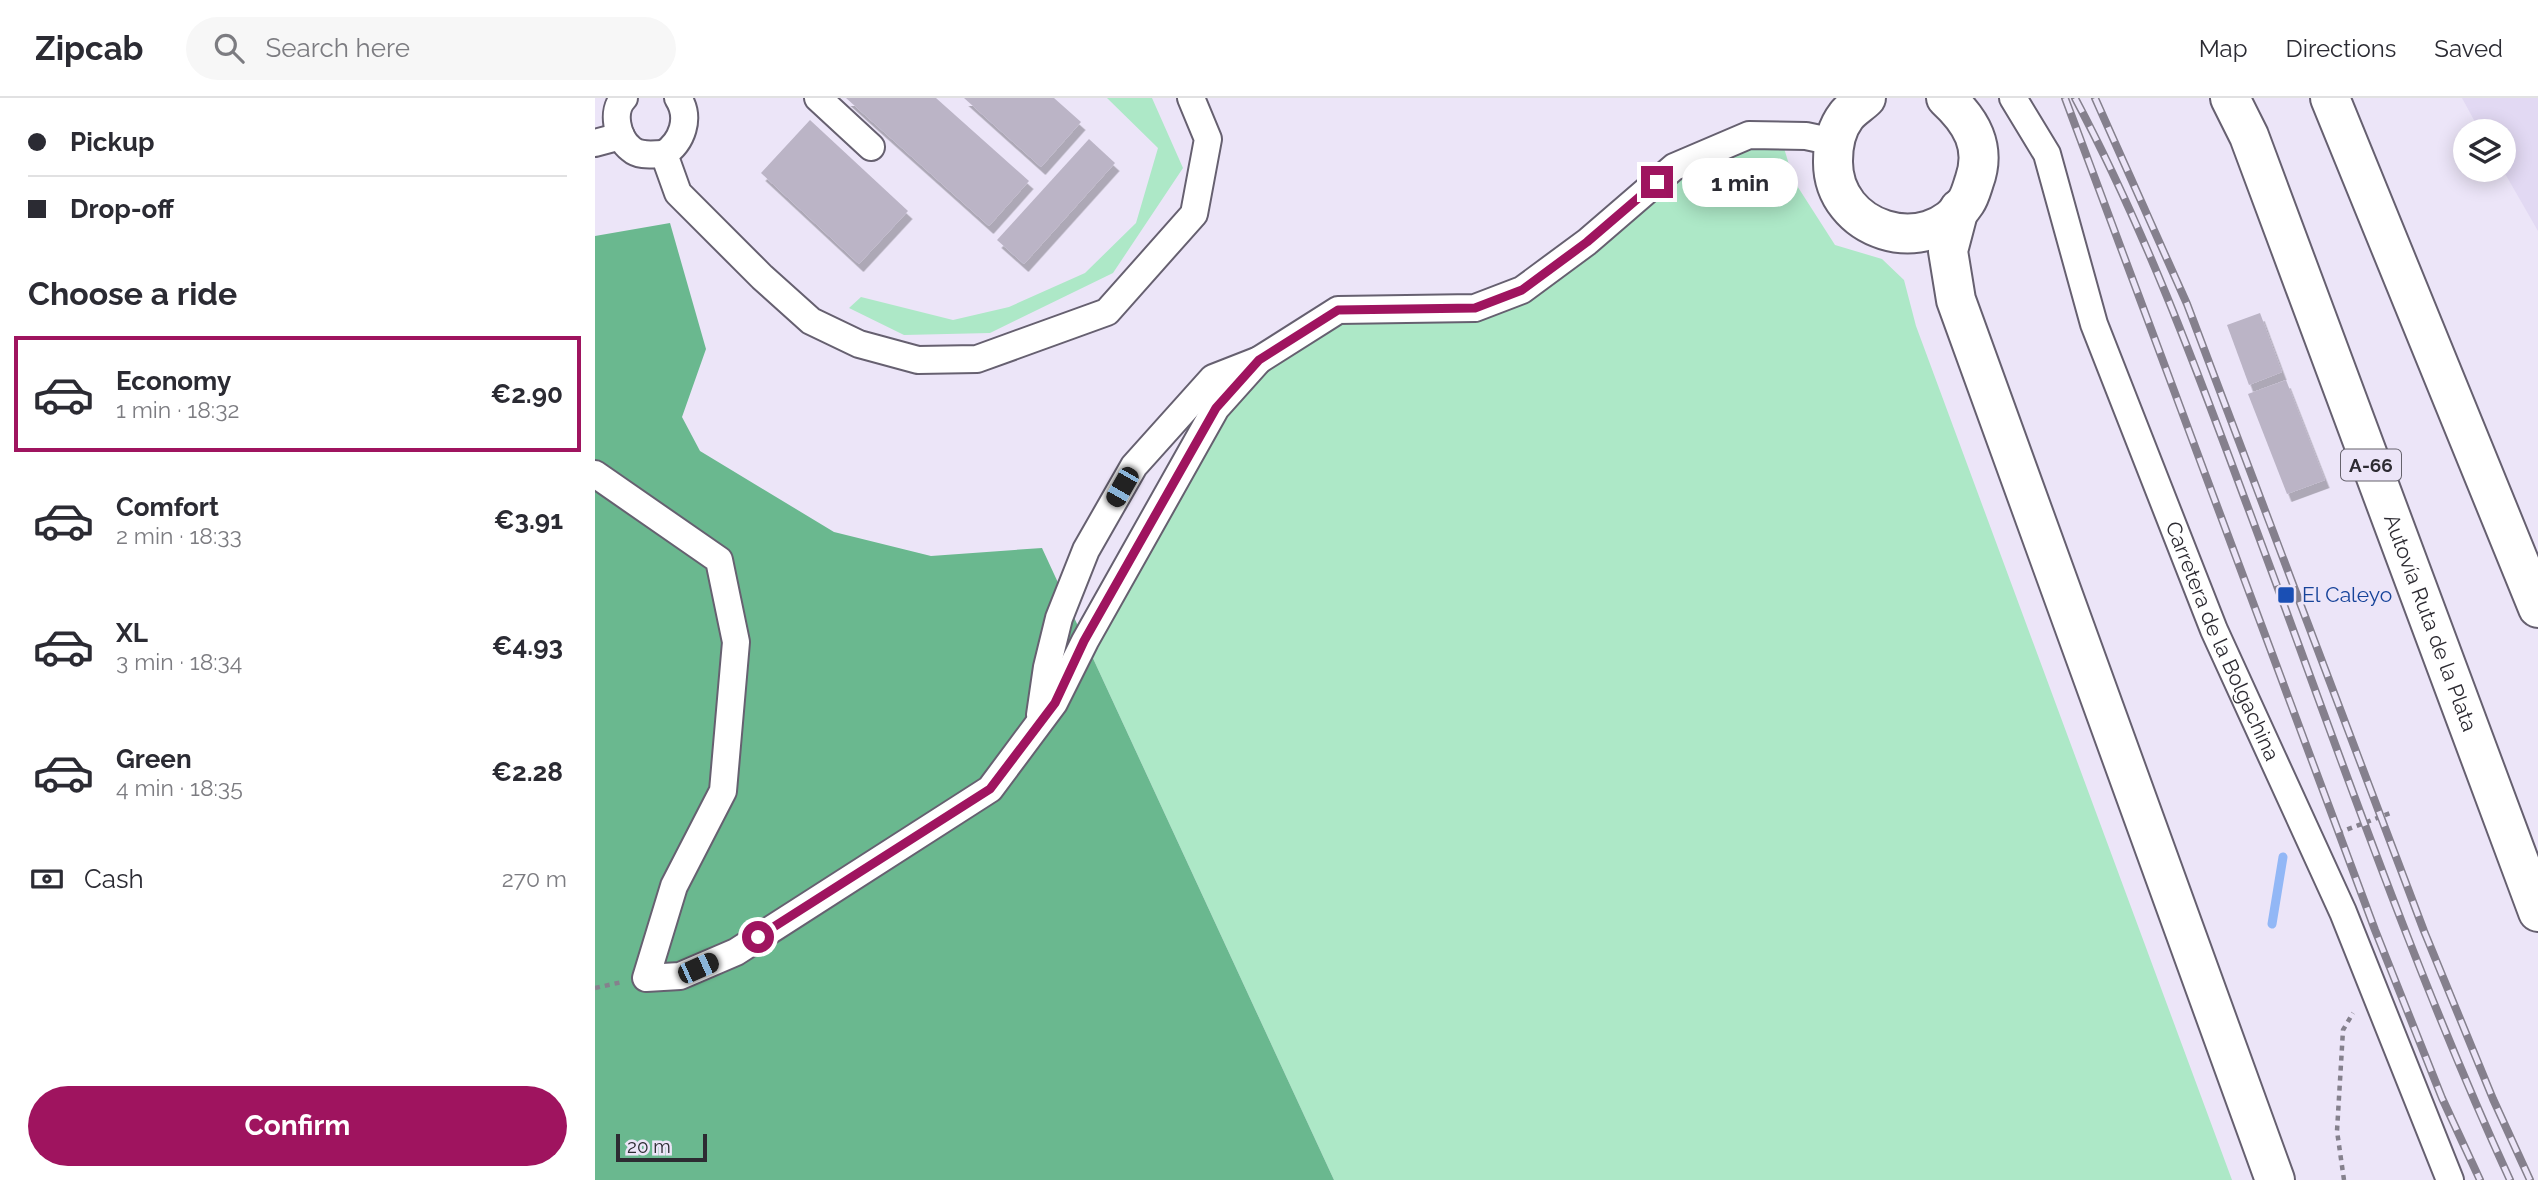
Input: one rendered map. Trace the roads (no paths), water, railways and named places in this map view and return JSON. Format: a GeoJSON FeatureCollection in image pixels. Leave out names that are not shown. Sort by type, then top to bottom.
{"type":"FeatureCollection","features":[{"type":"Feature","properties":{"kind":"main road"},"geometry":{"type":"LineString","coordinates":[[1866,98],[1846,116],[1833,142],[1833,176],[1842,199],[1862,220],[1895,233],[1912,234],[1931,229],[1948,220],[1967,201],[1979,170],[1976,137],[1965,116],[1946,98]]}},
{"type":"Feature","properties":{"kind":"main road","name":"Autovía Ruta de la Plata"},"geometry":{"type":"LineString","coordinates":[[2230,98],[2249,136],[2538,912]]}},
{"type":"Feature","properties":{"kind":"main road"},"geometry":{"type":"LineString","coordinates":[[2330,98],[2538,608]]}},
{"type":"Feature","properties":{"kind":"main road"},"geometry":{"type":"LineString","coordinates":[[1959,209],[1948,251],[1956,300],[2275,1180]]}},
{"type":"Feature","properties":{"kind":"main road"},"geometry":{"type":"LineString","coordinates":[[1895,233],[1925,258],[1956,300]]}},
{"type":"Feature","properties":{"kind":"street"},"geometry":{"type":"LineString","coordinates":[[624,98],[620,102],[616,118],[621,136],[631,150],[643,155],[664,154],[675,147],[682,135],[684,117],[678,98]]}},
{"type":"Feature","properties":{"kind":"street"},"geometry":{"type":"LineString","coordinates":[[818,98],[871,147]]}},
{"type":"Feature","properties":{"kind":"street"},"geometry":{"type":"LineString","coordinates":[[664,154],[678,193],[762,277],[811,321],[859,344],[918,360],[977,359],[1107,312],[1194,214],[1208,139],[1191,98]]}},
{"type":"Feature","properties":{"kind":"street","name":"Carretera de la Bolgachina"},"geometry":{"type":"LineString","coordinates":[[2013,98],[2047,154],[2094,324],[2214,629],[2343,912],[2450,1180]]}},
{"type":"Feature","properties":{"kind":"street"},"geometry":{"type":"LineString","coordinates":[[1039,724],[1047,667],[1059,618],[1087,550],[1134,466],[1213,378],[1259,360],[1338,310],[1475,308],[1522,290],[1587,242],[1674,167],[1749,135],[1806,136],[1833,142]]}},
{"type":"Feature","properties":{"kind":"street"},"geometry":{"type":"LineString","coordinates":[[595,143],[621,136]]}},
{"type":"Feature","properties":{"kind":"street"},"geometry":{"type":"LineString","coordinates":[[595,474],[719,560],[736,642],[723,792],[674,886],[646,978],[680,976],[736,952],[990,789],[1055,703],[1084,641],[1216,408],[1259,360]]}},
{"type":"Feature","properties":{"kind":"waterway"},"geometry":{"type":"LineString","coordinates":[[2272,924],[2283,857]]}},
{"type":"Feature","properties":{"kind":"railway"},"geometry":{"type":"LineString","coordinates":[[2065,98],[2375,930],[2442,1098],[2480,1180]]}},
{"type":"Feature","properties":{"kind":"railway"},"geometry":{"type":"LineString","coordinates":[[2075,98],[2123,195],[2186,345],[2404,927],[2437,1012],[2510,1180]]}},
{"type":"Feature","properties":{"kind":"railway"},"geometry":{"type":"LineString","coordinates":[[2095,98],[2187,304],[2424,931],[2493,1099],[2530,1180]]}},
{"type":"Feature","properties":{"kind":"place","name":"El Caleyo"},"geometry":{"type":"Point","coordinates":[2286,595]}}]}
